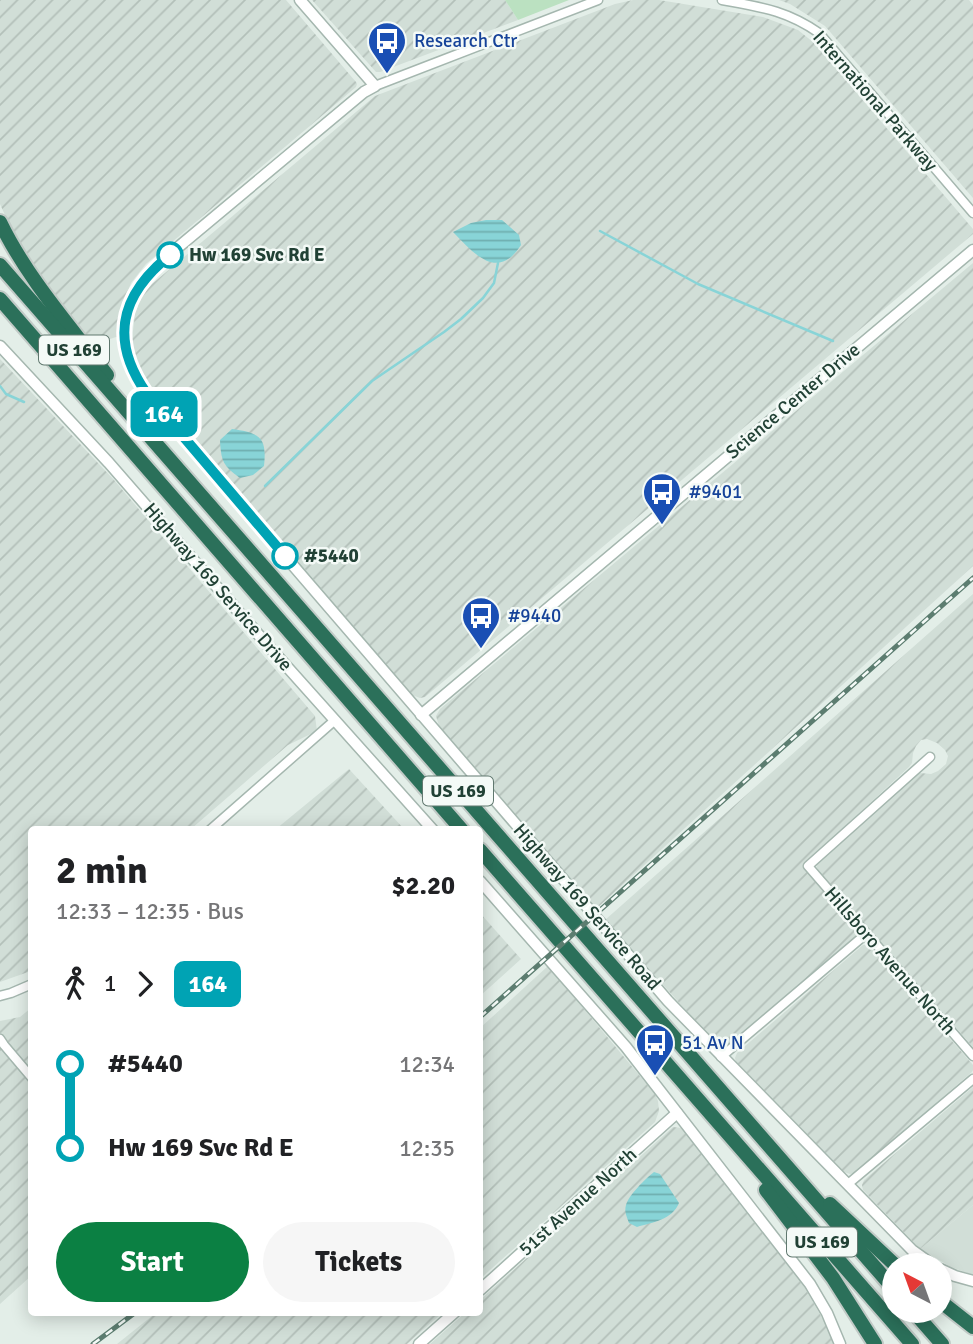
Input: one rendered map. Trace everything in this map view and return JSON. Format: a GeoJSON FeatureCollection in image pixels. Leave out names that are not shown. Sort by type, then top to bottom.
{"type":"FeatureCollection","features":[{"type":"Feature","properties":{"kind":"highway"},"geometry":{"type":"LineString","coordinates":[[0,222],[33,277],[118,390],[147,434]]}},
{"type":"Feature","properties":{"kind":"highway","name":"US 169"},"geometry":{"type":"LineString","coordinates":[[0,265],[882,1275]]}},
{"type":"Feature","properties":{"kind":"highway","name":"US 169"},"geometry":{"type":"LineString","coordinates":[[0,299],[459,826]]}},
{"type":"Feature","properties":{"kind":"highway"},"geometry":{"type":"LineString","coordinates":[[0,315],[107,422]]}},
{"type":"Feature","properties":{"kind":"highway","name":"US 169"},"geometry":{"type":"LineString","coordinates":[[483,853],[912,1344]]}},
{"type":"Feature","properties":{"kind":"highway"},"geometry":{"type":"LineString","coordinates":[[733,1139],[752,1172],[847,1299],[875,1344]]}},
{"type":"Feature","properties":{"kind":"highway"},"geometry":{"type":"LineString","coordinates":[[769,1147],[882,1253]]}},
{"type":"Feature","properties":{"kind":"highway"},"geometry":{"type":"LineString","coordinates":[[952,1310],[973,1327]]}},
{"type":"Feature","properties":{"kind":"highway"},"geometry":{"type":"LineString","coordinates":[[924,1323],[942,1344]]}},
{"type":"Feature","properties":{"kind":"street"},"geometry":{"type":"LineString","coordinates":[[300,0],[375,86],[598,0]]}},
{"type":"Feature","properties":{"kind":"street","name":"International Parkway"},"geometry":{"type":"LineString","coordinates":[[722,0],[778,11],[803,22],[819,33],[973,213]]}},
{"type":"Feature","properties":{"kind":"street","name":"Highway 169 Service Road"},"geometry":{"type":"LineString","coordinates":[[375,86],[364,92],[146,276],[129,304],[125,335],[134,375],[170,422],[668,1001],[916,1253]]}},
{"type":"Feature","properties":{"kind":"street","name":"Science Center Drive"},"geometry":{"type":"LineString","coordinates":[[421,715],[973,250]]}},
{"type":"Feature","properties":{"kind":"street","name":"Highway 169 Service Drive"},"geometry":{"type":"LineString","coordinates":[[0,346],[109,463],[429,826]]}},
{"type":"Feature","properties":{"kind":"street"},"geometry":{"type":"LineString","coordinates":[[215,826],[335,720]]}},
{"type":"Feature","properties":{"kind":"street","name":"Hillsboro Avenue North"},"geometry":{"type":"LineString","coordinates":[[930,757],[808,866],[973,1056]]}},
{"type":"Feature","properties":{"kind":"street"},"geometry":{"type":"LineString","coordinates":[[483,884],[626,1047],[810,1284],[827,1313],[840,1344]]}},
{"type":"Feature","properties":{"kind":"street"},"geometry":{"type":"LineString","coordinates":[[721,1057],[866,934]]}},
{"type":"Feature","properties":{"kind":"street"},"geometry":{"type":"LineString","coordinates":[[0,996],[28,986]]}},
{"type":"Feature","properties":{"kind":"street"},"geometry":{"type":"LineString","coordinates":[[0,1039],[28,1073]]}},
{"type":"Feature","properties":{"kind":"street"},"geometry":{"type":"LineString","coordinates":[[848,1184],[973,1079]]}},
{"type":"Feature","properties":{"kind":"street","name":"51st Avenue North"},"geometry":{"type":"LineString","coordinates":[[483,1287],[677,1114]]}},
{"type":"Feature","properties":{"kind":"street"},"geometry":{"type":"LineString","coordinates":[[952,1275],[973,1281]]}},
{"type":"Feature","properties":{"kind":"street"},"geometry":{"type":"LineString","coordinates":[[419,1344],[450,1316]]}},
{"type":"Feature","properties":{"kind":"shaded area"},"geometry":{"type":"Polygon","coordinates":[[[0,0],[286,0],[357,84],[146,264],[131,283],[120,311],[119,336],[89,346],[18,244],[0,204],[0,0]]]}},
{"type":"Feature","properties":{"kind":"shaded area"},"geometry":{"type":"Polygon","coordinates":[[[312,0],[505,0],[518,20],[376,72],[312,0]]]}},
{"type":"Feature","properties":{"kind":"shaded area"},"geometry":{"type":"Polygon","coordinates":[[[633,0],[659,0],[763,17],[798,30],[813,42],[973,229],[973,234],[425,697],[420,698],[412,695],[144,380],[132,339],[135,314],[141,297],[152,284],[375,96],[615,4],[633,0]]]}},
{"type":"Feature","properties":{"kind":"shaded area"},"geometry":{"type":"Polygon","coordinates":[[[779,0],[969,0],[973,5],[973,198],[825,26],[779,0]]]}},
{"type":"Feature","properties":{"kind":"shaded area"},"geometry":{"type":"Polygon","coordinates":[[[973,263],[973,566],[596,909],[439,726],[436,716],[440,709],[973,263]]]}},
{"type":"Feature","properties":{"kind":"shaded area"},"geometry":{"type":"Polygon","coordinates":[[[0,359],[114,480],[315,716],[317,731],[288,745],[194,826],[28,826],[28,972],[0,982],[0,359]]]}},
{"type":"Feature","properties":{"kind":"shaded area"},"geometry":{"type":"Polygon","coordinates":[[[973,594],[973,1047],[816,865],[916,775],[931,774],[946,764],[948,756],[945,750],[927,739],[921,740],[916,746],[909,767],[803,865],[856,932],[853,941],[727,1046],[718,1046],[605,920],[973,594]]]}},
{"type":"Feature","properties":{"kind":"shaded area"},"geometry":{"type":"Polygon","coordinates":[[[349,769],[401,826],[280,826],[349,769]]]}},
{"type":"Feature","properties":{"kind":"shaded area"},"geometry":{"type":"Polygon","coordinates":[[[483,916],[521,959],[483,993],[483,916]]]}},
{"type":"Feature","properties":{"kind":"shaded area"},"geometry":{"type":"Polygon","coordinates":[[[863,945],[871,948],[973,1065],[973,1070],[855,1173],[850,1174],[844,1172],[735,1058],[737,1053],[863,945]]]}},
{"type":"Feature","properties":{"kind":"shaded area"},"geometry":{"type":"Polygon","coordinates":[[[548,966],[655,1094],[659,1111],[655,1122],[483,1276],[483,1025],[548,966]]]}},
{"type":"Feature","properties":{"kind":"shaded area"},"geometry":{"type":"Polygon","coordinates":[[[28,1010],[28,1279],[0,1304],[0,1021],[20,1017],[28,1010]]]}},
{"type":"Feature","properties":{"kind":"shaded area"},"geometry":{"type":"Polygon","coordinates":[[[973,1087],[973,1205],[920,1249],[863,1190],[862,1185],[864,1180],[973,1087]]]}},
{"type":"Feature","properties":{"kind":"shaded area"},"geometry":{"type":"Polygon","coordinates":[[[673,1127],[682,1128],[805,1288],[834,1344],[430,1344],[462,1316],[483,1316],[483,1297],[673,1127]]]}},
{"type":"Feature","properties":{"kind":"shaded area"},"geometry":{"type":"Polygon","coordinates":[[[973,1205],[973,1275],[952,1267],[952,1253],[927,1253],[920,1249],[973,1205]]]}},
{"type":"Feature","properties":{"kind":"shaded area"},"geometry":{"type":"Polygon","coordinates":[[[152,1316],[439,1316],[407,1344],[117,1344],[152,1316]]]}},
{"type":"Feature","properties":{"kind":"green space"},"geometry":{"type":"Polygon","coordinates":[[[505,0],[569,0],[518,20],[505,0]]]}},
{"type":"Feature","properties":{"kind":"water"},"geometry":{"type":"Polygon","coordinates":[[[502,220],[519,235],[521,245],[504,261],[495,263],[478,256],[453,232],[471,223],[502,220]]]}},
{"type":"Feature","properties":{"kind":"water"},"geometry":{"type":"Polygon","coordinates":[[[232,429],[249,432],[263,443],[264,466],[253,475],[240,478],[224,462],[220,440],[232,429]]]}},
{"type":"Feature","properties":{"kind":"water"},"geometry":{"type":"Polygon","coordinates":[[[654,1172],[660,1174],[679,1203],[667,1217],[637,1227],[629,1223],[626,1205],[634,1192],[654,1172]]]}},
{"type":"Feature","properties":{"kind":"waterway"},"geometry":{"type":"LineString","coordinates":[[600,231],[698,284],[833,341]]}},
{"type":"Feature","properties":{"kind":"waterway"},"geometry":{"type":"LineString","coordinates":[[265,486],[372,381],[444,332],[483,298],[494,283],[498,263]]}},
{"type":"Feature","properties":{"kind":"waterway"},"geometry":{"type":"LineString","coordinates":[[0,386],[6,394],[24,402]]}},
{"type":"Feature","properties":{"kind":"railway"},"geometry":{"type":"LineString","coordinates":[[483,1014],[973,578]]}},
{"type":"Feature","properties":{"kind":"railway"},"geometry":{"type":"LineString","coordinates":[[93,1344],[131,1316]]}},
{"type":"Feature","properties":{"kind":"bus line","name":"164"},"geometry":{"type":"LineString","coordinates":[[170,255],[146,276],[129,304],[125,335],[134,375],[147,394],[285,556]]}},
{"type":"Feature","properties":{"kind":"place","name":"Research Ctr"},"geometry":{"type":"Point","coordinates":[387,75]}},
{"type":"Feature","properties":{"kind":"place","name":"Hw 169 Svc Rd E"},"geometry":{"type":"Point","coordinates":[170,255]}},
{"type":"Feature","properties":{"kind":"place","name":"#9401"},"geometry":{"type":"Point","coordinates":[662,526]}},
{"type":"Feature","properties":{"kind":"place","name":"#5440"},"geometry":{"type":"Point","coordinates":[285,556]}},
{"type":"Feature","properties":{"kind":"place","name":"#9440"},"geometry":{"type":"Point","coordinates":[481,650]}},
{"type":"Feature","properties":{"kind":"place","name":"51 Av N"},"geometry":{"type":"Point","coordinates":[655,1077]}}]}
